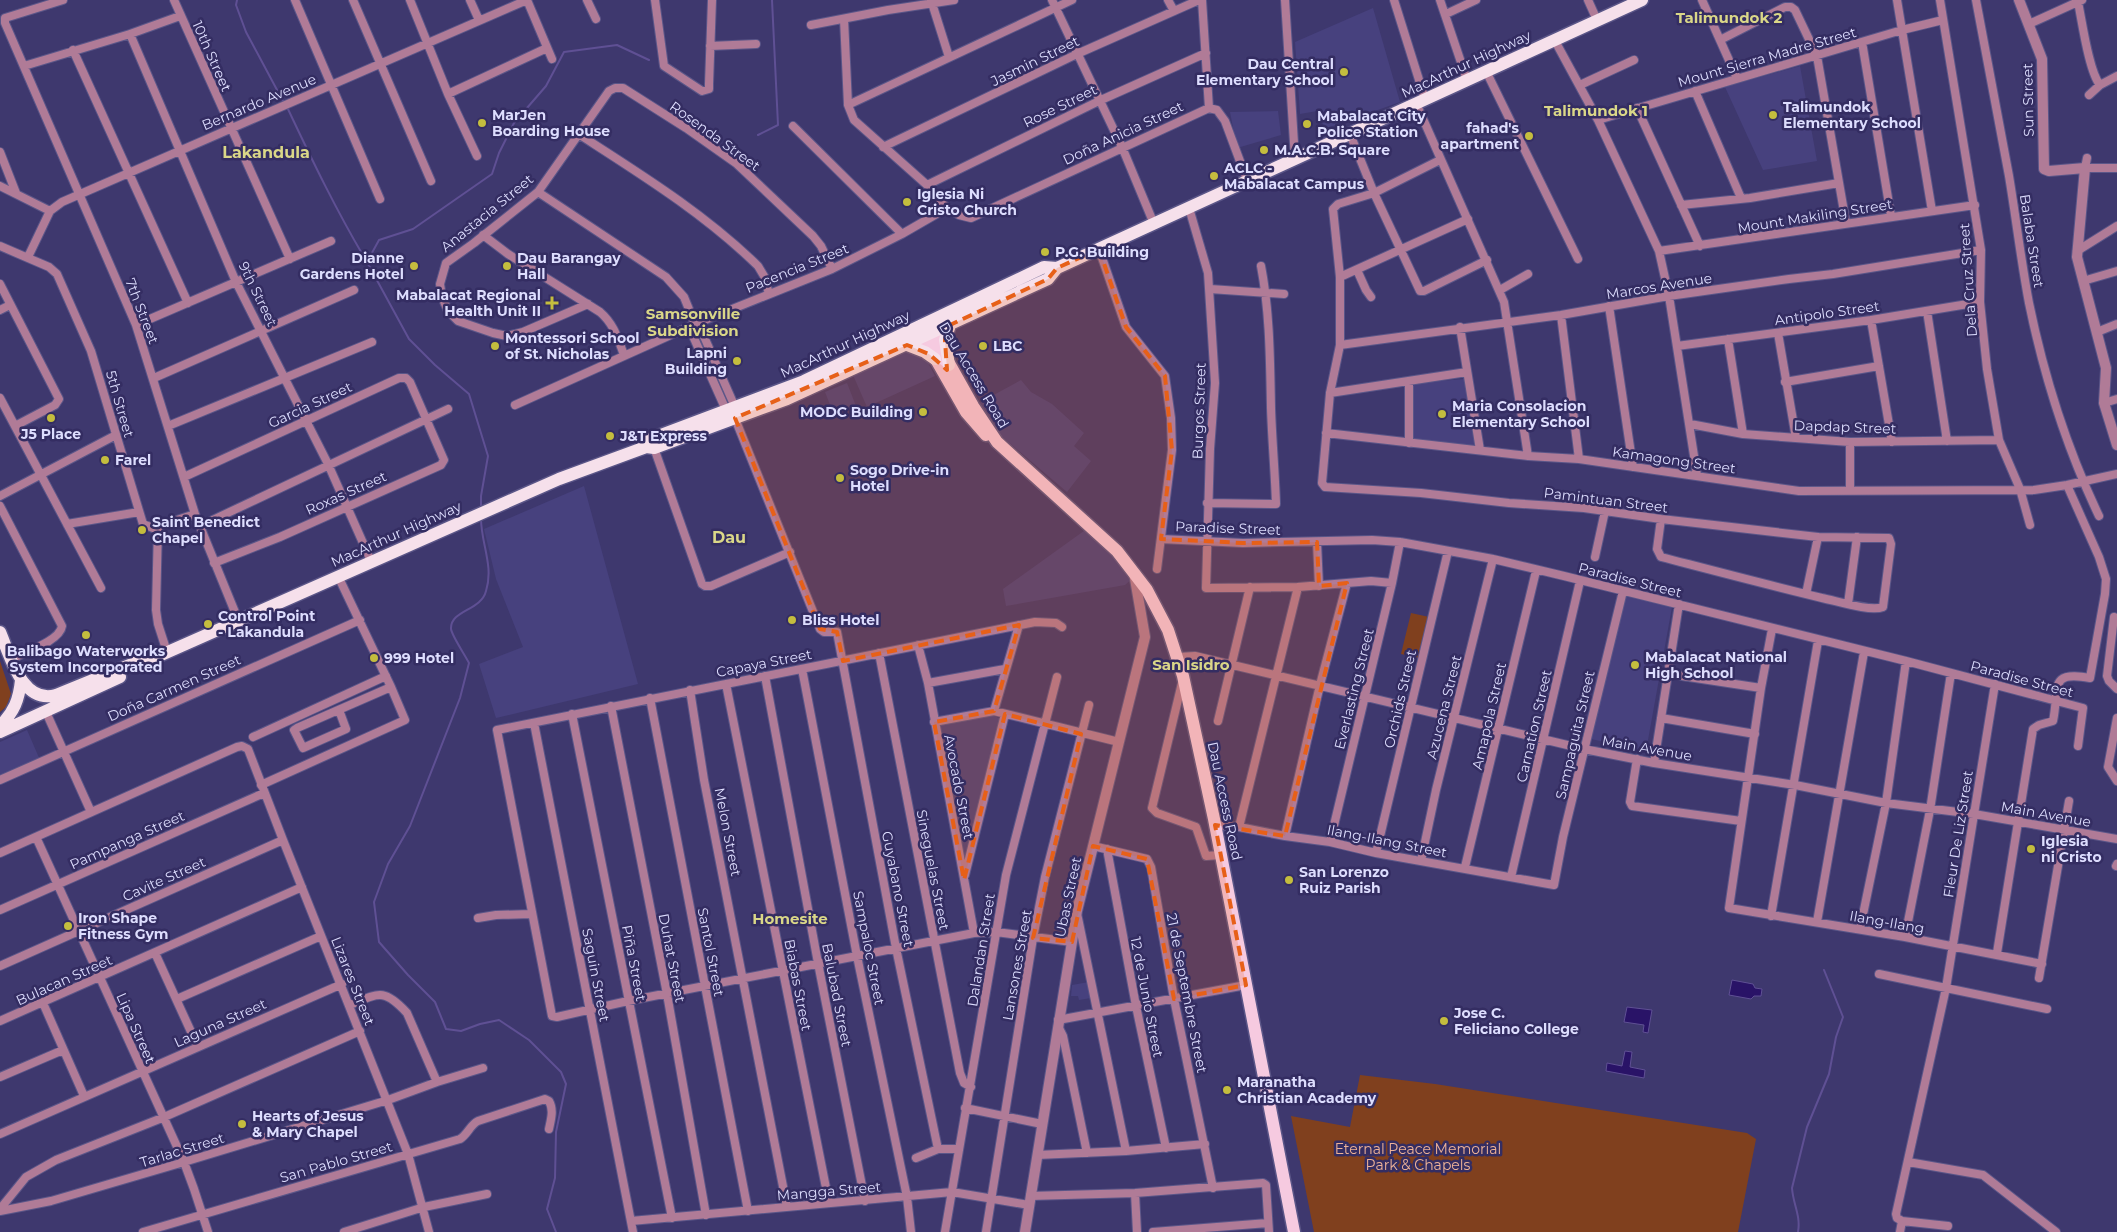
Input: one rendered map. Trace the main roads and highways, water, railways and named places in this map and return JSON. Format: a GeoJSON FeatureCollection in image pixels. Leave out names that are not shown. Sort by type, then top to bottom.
{"type":"FeatureCollection","features":[{"type":"Feature","properties":{"kind":"highway","name":"MacArthur Highway"},"geometry":{"type":"LineString","coordinates":[[732,411],[787,399],[907,345],[925,330],[950,324],[1048,279],[1057,268],[1640,0]]}},
{"type":"Feature","properties":{"kind":"highway","name":"MacArthur Highway"},"geometry":{"type":"LineString","coordinates":[[0,632],[21,680],[33,692],[50,697],[239,622],[371,561],[559,480],[732,411],[925,330],[1044,267],[1057,268]]}},
{"type":"Feature","properties":{"kind":"highway"},"geometry":{"type":"LineString","coordinates":[[949,365],[945,340],[950,324]]}},
{"type":"Feature","properties":{"kind":"highway"},"geometry":{"type":"LineString","coordinates":[[907,345],[925,352],[935,360]]}},
{"type":"Feature","properties":{"kind":"highway","name":"MacArthur Highway"},"geometry":{"type":"LineString","coordinates":[[0,732],[152,662],[164,653]]}},
{"type":"Feature","properties":{"kind":"highway"},"geometry":{"type":"LineString","coordinates":[[0,726],[15,708],[20,693],[21,680]]}},
{"type":"Feature","properties":{"kind":"main road","name":"Dau Access Road"},"geometry":{"type":"LineString","coordinates":[[925,330],[935,360],[973,423],[997,442],[1017,462],[1102,536],[1134,572],[1157,606],[1178,657],[1184,676],[1215,825],[1294,1232]]}},
{"type":"Feature","properties":{"kind":"main road","name":"Dau Access Road"},"geometry":{"type":"LineString","coordinates":[[925,330],[997,442]]}},
{"type":"Feature","properties":{"kind":"waterway"},"geometry":{"type":"LineString","coordinates":[[237,0],[236,5],[246,32],[284,103]]}},
{"type":"Feature","properties":{"kind":"waterway"},"geometry":{"type":"LineString","coordinates":[[758,135],[778,125],[772,0]]}},
{"type":"Feature","properties":{"kind":"waterway"},"geometry":{"type":"LineString","coordinates":[[481,509],[481,496],[488,456],[469,394],[435,365],[409,339],[367,262],[379,240],[413,229],[492,174],[499,153],[514,123],[546,86],[564,52],[617,45],[649,60]]}},
{"type":"Feature","properties":{"kind":"waterway"},"geometry":{"type":"LineString","coordinates":[[287,107],[335,205],[367,262]]}},
{"type":"Feature","properties":{"kind":"waterway"},"geometry":{"type":"LineString","coordinates":[[481,519],[489,573],[486,591],[478,603],[455,618],[451,629],[469,663],[460,698],[410,826],[388,864],[374,902],[379,942],[435,1002],[446,1029],[461,1031],[499,1020],[529,1040],[561,1072],[566,1084],[556,1132],[555,1178],[547,1209],[556,1232]]}},
{"type":"Feature","properties":{"kind":"waterway"},"geometry":{"type":"LineString","coordinates":[[1798,1232],[1799,1226],[1792,1188],[1807,1127],[1829,1074],[1836,1037],[1843,1017],[1824,970]]}},
{"type":"Feature","properties":{"kind":"place","name":"Dau Central Elementary School"},"geometry":{"type":"Point","coordinates":[1344,72]}},
{"type":"Feature","properties":{"kind":"place","name":"Talimundok Elementary School"},"geometry":{"type":"Point","coordinates":[1773,115]}},
{"type":"Feature","properties":{"kind":"place","name":"MarJen Boarding House"},"geometry":{"type":"Point","coordinates":[482,123]}},
{"type":"Feature","properties":{"kind":"place","name":"Mabalacat City Police Station"},"geometry":{"type":"Point","coordinates":[1307,124]}},
{"type":"Feature","properties":{"kind":"place","name":"fahad's apartment"},"geometry":{"type":"Point","coordinates":[1529,136]}},
{"type":"Feature","properties":{"kind":"place","name":"M.A.C.B. Square"},"geometry":{"type":"Point","coordinates":[1264,150]}},
{"type":"Feature","properties":{"kind":"place","name":"ACLC - Mabalacat Campus"},"geometry":{"type":"Point","coordinates":[1214,176]}},
{"type":"Feature","properties":{"kind":"place","name":"Iglesia Ni Cristo Church"},"geometry":{"type":"Point","coordinates":[907,202]}},
{"type":"Feature","properties":{"kind":"place","name":"P.G. Building"},"geometry":{"type":"Point","coordinates":[1045,252]}},
{"type":"Feature","properties":{"kind":"place","name":"Dianne Gardens Hotel"},"geometry":{"type":"Point","coordinates":[414,266]}},
{"type":"Feature","properties":{"kind":"place","name":"Dau Barangay Hall"},"geometry":{"type":"Point","coordinates":[507,266]}},
{"type":"Feature","properties":{"kind":"place","name":"Mabalacat Regional Health Unit II"},"geometry":{"type":"Point","coordinates":[552,303]}},
{"type":"Feature","properties":{"kind":"place","name":"Montessori School of St. Nicholas"},"geometry":{"type":"Point","coordinates":[495,346]}},
{"type":"Feature","properties":{"kind":"place","name":"LBC"},"geometry":{"type":"Point","coordinates":[983,346]}},
{"type":"Feature","properties":{"kind":"place","name":"Lapni Building"},"geometry":{"type":"Point","coordinates":[737,361]}},
{"type":"Feature","properties":{"kind":"place","name":"MODC Building"},"geometry":{"type":"Point","coordinates":[923,412]}},
{"type":"Feature","properties":{"kind":"place","name":"Maria Consolacion Elementary School"},"geometry":{"type":"Point","coordinates":[1442,414]}},
{"type":"Feature","properties":{"kind":"place","name":"J5 Place"},"geometry":{"type":"Point","coordinates":[51,418]}},
{"type":"Feature","properties":{"kind":"place","name":"J&T Express"},"geometry":{"type":"Point","coordinates":[610,436]}},
{"type":"Feature","properties":{"kind":"place","name":"Farel"},"geometry":{"type":"Point","coordinates":[105,460]}},
{"type":"Feature","properties":{"kind":"place","name":"Sogo Drive-in Hotel"},"geometry":{"type":"Point","coordinates":[840,478]}},
{"type":"Feature","properties":{"kind":"place","name":"Saint Benedict Chapel"},"geometry":{"type":"Point","coordinates":[142,530]}},
{"type":"Feature","properties":{"kind":"place","name":"Bliss Hotel"},"geometry":{"type":"Point","coordinates":[792,620]}},
{"type":"Feature","properties":{"kind":"place","name":"Control Point - Lakandula"},"geometry":{"type":"Point","coordinates":[208,624]}},
{"type":"Feature","properties":{"kind":"place","name":"Balibago Waterworks System Incorporated"},"geometry":{"type":"Point","coordinates":[86,635]}},
{"type":"Feature","properties":{"kind":"place","name":"999 Hotel"},"geometry":{"type":"Point","coordinates":[374,658]}},
{"type":"Feature","properties":{"kind":"place","name":"Mabalacat National High School"},"geometry":{"type":"Point","coordinates":[1635,665]}},
{"type":"Feature","properties":{"kind":"place","name":"Iglesia ni Cristo"},"geometry":{"type":"Point","coordinates":[2031,849]}},
{"type":"Feature","properties":{"kind":"place","name":"San Lorenzo Ruiz Parish"},"geometry":{"type":"Point","coordinates":[1289,880]}},
{"type":"Feature","properties":{"kind":"place","name":"Iron Shape Fitness Gym"},"geometry":{"type":"Point","coordinates":[68,926]}},
{"type":"Feature","properties":{"kind":"place","name":"Jose C. Feliciano College"},"geometry":{"type":"Point","coordinates":[1444,1021]}},
{"type":"Feature","properties":{"kind":"place","name":"Maranatha Christian Academy"},"geometry":{"type":"Point","coordinates":[1227,1090]}},
{"type":"Feature","properties":{"kind":"place","name":"Hearts of Jesus & Mary Chapel"},"geometry":{"type":"Point","coordinates":[242,1124]}},
{"type":"Feature","properties":{"kind":"district","name":"Talimundok 2"},"geometry":{"type":"Point","coordinates":[1729,18]}},
{"type":"Feature","properties":{"kind":"district","name":"Talimundok 1"},"geometry":{"type":"Point","coordinates":[1596,111]}},
{"type":"Feature","properties":{"kind":"district","name":"Lakandula"},"geometry":{"type":"Point","coordinates":[266,152]}},
{"type":"Feature","properties":{"kind":"district","name":"Samsonville Subdivision"},"geometry":{"type":"Point","coordinates":[693,322]}},
{"type":"Feature","properties":{"kind":"district","name":"Dau"},"geometry":{"type":"Point","coordinates":[729,537]}},
{"type":"Feature","properties":{"kind":"district","name":"San Isidro"},"geometry":{"type":"Point","coordinates":[1191,665]}},
{"type":"Feature","properties":{"kind":"district","name":"Homesite"},"geometry":{"type":"Point","coordinates":[790,919]}},
{"type":"Feature","properties":{"kind":"park label","name":"Eternal Peace Memorial Park & Chapels"},"geometry":{"type":"Point","coordinates":[1418,1158]}}]}
